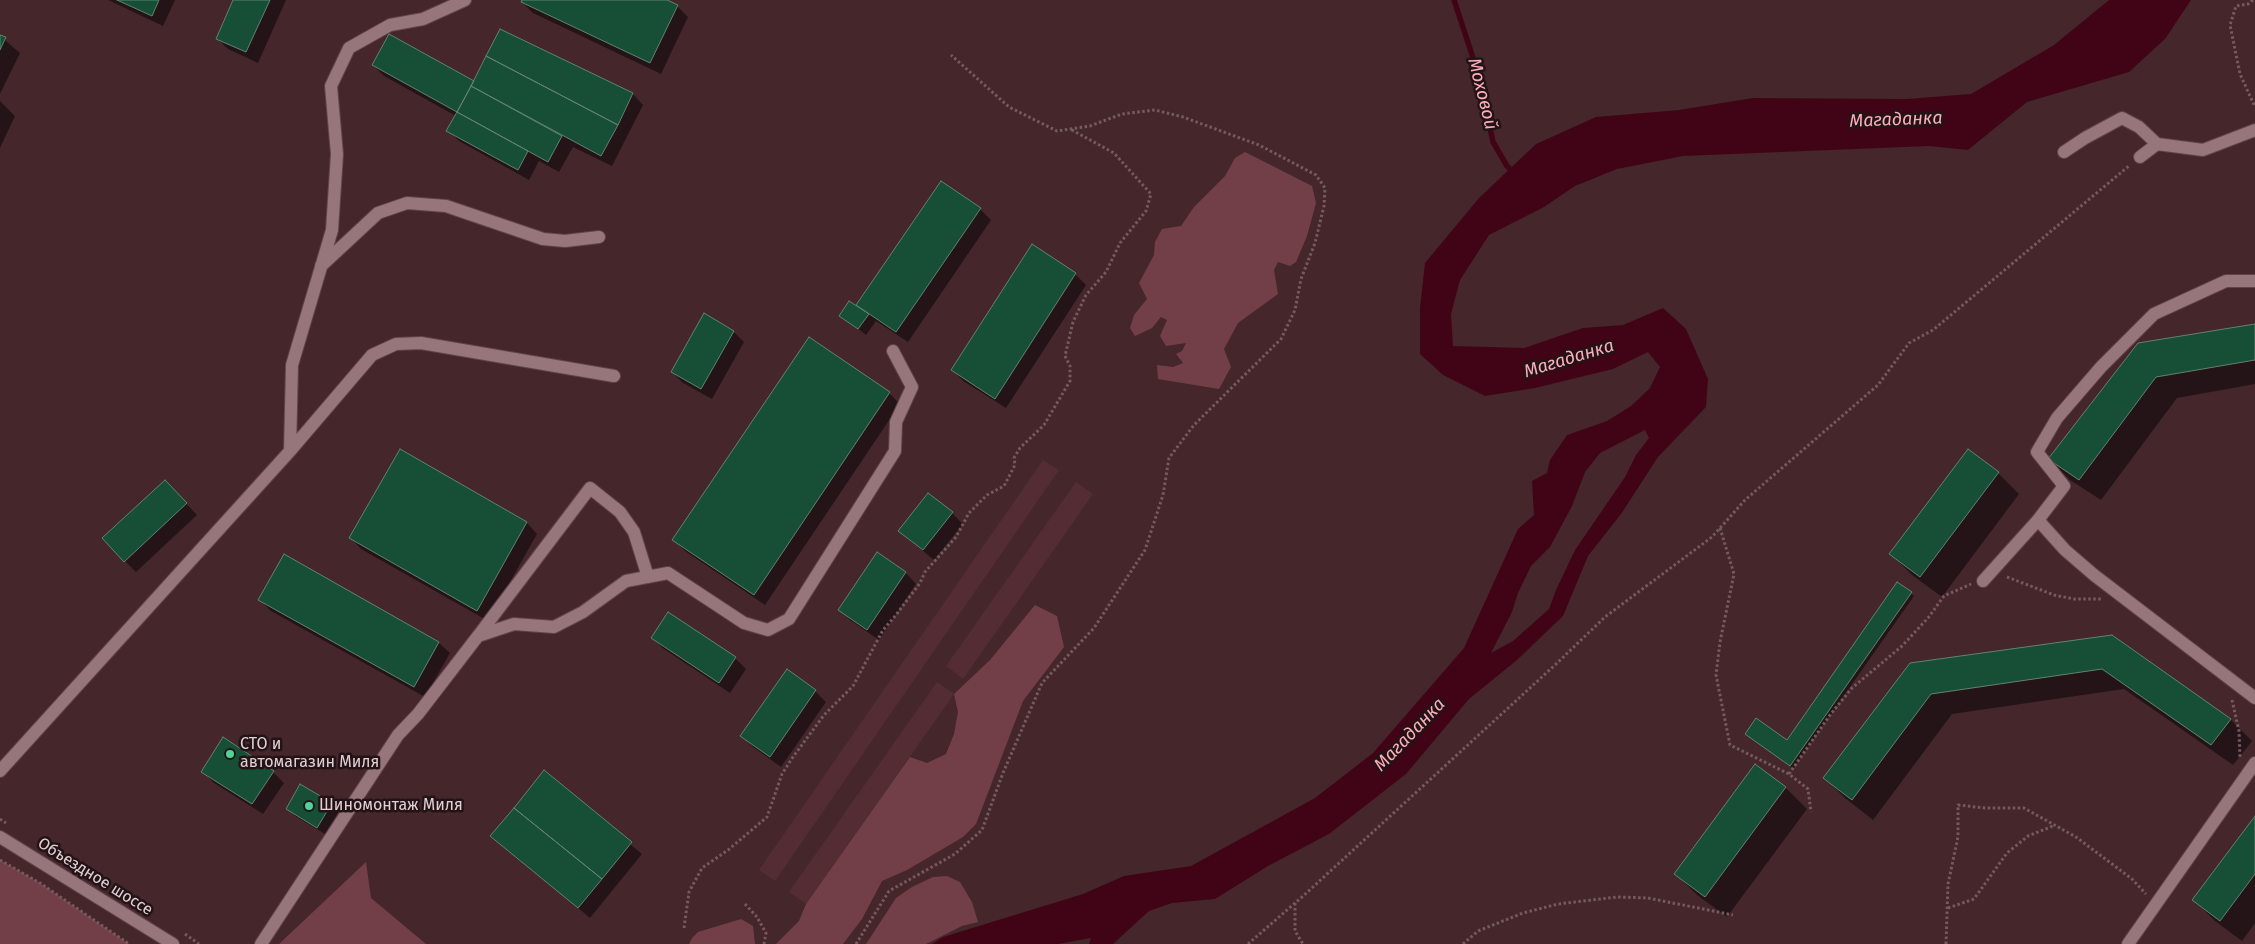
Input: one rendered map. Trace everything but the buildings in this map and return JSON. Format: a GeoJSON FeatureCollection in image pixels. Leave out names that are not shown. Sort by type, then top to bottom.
{"type":"FeatureCollection","features":[{"type":"Feature","properties":{"kind":"street"},"geometry":{"type":"LineString","coordinates":[[290,451],[292,365],[332,230],[337,154],[331,86],[349,48],[390,25],[423,19],[465,0]]}},
{"type":"Feature","properties":{"kind":"street"},"geometry":{"type":"LineString","coordinates":[[2064,152],[2084,138],[2122,118],[2139,127],[2158,144],[2203,150],[2255,130]]}},
{"type":"Feature","properties":{"kind":"street"},"geometry":{"type":"LineString","coordinates":[[2140,157],[2158,144]]}},
{"type":"Feature","properties":{"kind":"street"},"geometry":{"type":"LineString","coordinates":[[321,266],[378,213],[407,203],[446,206],[543,239],[564,241],[599,237]]}},
{"type":"Feature","properties":{"kind":"street"},"geometry":{"type":"LineString","coordinates":[[1983,581],[2038,520],[2064,486],[2037,452],[2057,418],[2101,367],[2154,314],[2226,282],[2255,282]]}},
{"type":"Feature","properties":{"kind":"street"},"geometry":{"type":"LineString","coordinates":[[0,770],[290,451],[372,355],[396,344],[421,343],[614,376]]}},
{"type":"Feature","properties":{"kind":"street"},"geometry":{"type":"LineString","coordinates":[[478,636],[514,624],[554,627],[583,612],[626,581],[668,573],[744,623],[768,630],[789,619],[896,451],[896,422],[912,387],[893,350]]}},
{"type":"Feature","properties":{"kind":"street"},"geometry":{"type":"LineString","coordinates":[[261,944],[398,735],[418,714],[590,488],[620,512],[634,532],[648,577]]}},
{"type":"Feature","properties":{"kind":"street"},"geometry":{"type":"LineString","coordinates":[[2038,520],[2065,550],[2255,698]]}},
{"type":"Feature","properties":{"kind":"street"},"geometry":{"type":"LineString","coordinates":[[2128,944],[2255,763]]}},
{"type":"Feature","properties":{"kind":"street","name":"Объездное шоссе"},"geometry":{"type":"LineString","coordinates":[[0,838],[173,944]]}},
{"type":"Feature","properties":{"kind":"path"},"geometry":{"type":"LineString","coordinates":[[2253,0],[2248,4],[2236,6],[2230,25],[2240,74],[2255,107]]}},
{"type":"Feature","properties":{"kind":"path"},"geometry":{"type":"LineString","coordinates":[[856,944],[888,891],[955,854],[982,830],[1003,772],[1042,683],[1094,628],[1145,550],[1163,495],[1169,458],[1194,425],[1281,339],[1295,310],[1301,279],[1316,243],[1324,206],[1325,188],[1316,175],[1259,145],[1182,117],[1155,110],[1122,114],[1090,126],[1057,131],[1009,107],[951,55]]}},
{"type":"Feature","properties":{"kind":"path"},"geometry":{"type":"LineString","coordinates":[[684,928],[689,892],[702,868],[728,850],[767,817],[782,774],[793,757],[824,716],[852,686],[866,665],[880,634],[920,583],[925,572],[956,537],[969,513],[988,495],[1004,486],[1015,465],[1014,458],[1020,448],[1037,434],[1070,381],[1070,366],[1065,356],[1078,311],[1086,295],[1106,272],[1120,243],[1146,212],[1151,194],[1114,153],[1105,150],[1097,143],[1070,129]]}},
{"type":"Feature","properties":{"kind":"path"},"geometry":{"type":"LineString","coordinates":[[1248,944],[1556,665],[1605,616],[1712,537],[1745,500],[1878,385],[1909,343],[1933,330],[2140,157]]}},
{"type":"Feature","properties":{"kind":"path"},"geometry":{"type":"LineString","coordinates":[[1720,528],[1734,574],[1720,642],[1716,675],[1730,745],[1789,774],[1808,789],[1811,812]]}},
{"type":"Feature","properties":{"kind":"path"},"geometry":{"type":"LineString","coordinates":[[1789,774],[1830,715],[1852,688],[1902,646],[1928,618],[1944,596],[1964,586],[2000,574],[2054,594],[2074,599],[2097,600],[2123,596]]}},
{"type":"Feature","properties":{"kind":"path"},"geometry":{"type":"LineString","coordinates":[[2223,673],[2233,702],[2239,731],[2240,758],[2244,779]]}},
{"type":"Feature","properties":{"kind":"path"},"geometry":{"type":"LineString","coordinates":[[1946,944],[1948,884],[1958,837],[1958,805],[1985,808],[2024,808],[2076,837],[2132,879],[2155,904]]}},
{"type":"Feature","properties":{"kind":"path"},"geometry":{"type":"LineString","coordinates":[[1948,908],[1974,899],[2007,853],[2028,836],[2054,826]]}},
{"type":"Feature","properties":{"kind":"path"},"geometry":{"type":"LineString","coordinates":[[0,860],[40,883],[129,944]]}},
{"type":"Feature","properties":{"kind":"path"},"geometry":{"type":"LineString","coordinates":[[1463,944],[1478,931],[1523,913],[1558,904],[1617,897],[1648,898],[1733,915]]}},
{"type":"Feature","properties":{"kind":"path"},"geometry":{"type":"LineString","coordinates":[[1295,903],[1294,931],[1303,944]]}},
{"type":"Feature","properties":{"kind":"path"},"geometry":{"type":"LineString","coordinates":[[745,904],[757,917],[766,933],[764,944]]}},
{"type":"Feature","properties":{"kind":"shaded area"},"geometry":{"type":"Polygon","coordinates":[[[1245,152],[1312,186],[1316,203],[1307,236],[1296,262],[1290,266],[1278,262],[1274,270],[1278,294],[1238,323],[1224,349],[1231,367],[1219,389],[1158,379],[1157,365],[1173,367],[1183,363],[1176,354],[1182,351],[1186,343],[1166,346],[1160,336],[1167,320],[1161,317],[1152,328],[1135,336],[1130,328],[1134,315],[1147,299],[1139,283],[1154,255],[1155,242],[1162,229],[1181,226],[1194,207],[1225,176],[1235,158],[1245,152]]]}},
{"type":"Feature","properties":{"kind":"shaded area"},"geometry":{"type":"Polygon","coordinates":[[[1043,460],[1059,470],[775,881],[759,870],[1043,460]]]}},
{"type":"Feature","properties":{"kind":"shaded area"},"geometry":{"type":"Polygon","coordinates":[[[1076,482],[1093,494],[963,679],[946,666],[1076,482]]]}},
{"type":"Feature","properties":{"kind":"shaded area"},"geometry":{"type":"Polygon","coordinates":[[[1035,605],[1057,616],[1064,647],[1023,701],[976,824],[963,837],[907,870],[882,881],[862,919],[843,944],[776,944],[799,921],[806,904],[910,757],[927,763],[946,754],[954,734],[958,712],[954,694],[990,660],[1035,605]]]}},
{"type":"Feature","properties":{"kind":"shaded area"},"geometry":{"type":"Polygon","coordinates":[[[937,682],[954,694],[806,904],[789,892],[937,682]]]}},
{"type":"Feature","properties":{"kind":"shaded area"},"geometry":{"type":"Polygon","coordinates":[[[0,860],[40,883],[129,944],[0,944],[0,860]]]}},
{"type":"Feature","properties":{"kind":"shaded area"},"geometry":{"type":"Polygon","coordinates":[[[366,862],[371,898],[426,944],[279,944],[366,862]]]}},
{"type":"Feature","properties":{"kind":"shaded area"},"geometry":{"type":"Polygon","coordinates":[[[947,876],[960,882],[972,902],[978,922],[962,926],[926,944],[866,944],[896,898],[912,887],[933,877],[947,876]]]}},
{"type":"Feature","properties":{"kind":"shaded area"},"geometry":{"type":"Polygon","coordinates":[[[741,919],[753,926],[755,944],[689,944],[698,932],[741,919]]]}},
{"type":"Feature","properties":{"kind":"water","name":"Магаданка"},"geometry":{"type":"Polygon","coordinates":[[[2109,0],[2191,0],[2165,39],[2129,72],[2027,102],[1968,150],[1929,146],[1683,156],[1617,169],[1575,186],[1544,207],[1489,235],[1460,280],[1451,314],[1453,346],[1524,348],[1583,328],[1623,325],[1663,308],[1686,329],[1708,379],[1706,407],[1658,457],[1621,514],[1588,556],[1563,616],[1517,660],[1469,699],[1406,774],[1329,834],[1268,866],[1215,899],[1172,903],[1149,911],[1113,944],[1089,944],[1091,938],[1058,944],[932,944],[943,937],[1083,894],[1124,876],[1191,866],[1315,798],[1373,753],[1464,648],[1518,529],[1534,515],[1532,481],[1547,473],[1550,460],[1567,435],[1607,421],[1631,406],[1650,388],[1660,367],[1648,352],[1613,369],[1535,388],[1485,396],[1443,375],[1420,354],[1420,308],[1425,263],[1479,198],[1536,144],[1596,117],[1679,110],[1753,98],[1907,99],[1971,94],[2054,45],[2109,0]],[[1645,430],[1600,453],[1585,472],[1572,506],[1550,547],[1531,566],[1518,593],[1512,612],[1491,653],[1513,641],[1549,609],[1575,550],[1649,438],[1645,430]]]}},
{"type":"Feature","properties":{"kind":"waterway","name":"Моховой"},"geometry":{"type":"LineString","coordinates":[[1454,0],[1479,76],[1493,142],[1507,166],[1514,173]]}},
{"type":"Feature","properties":{"kind":"place","name":"СТО и автомагазин Миля"},"geometry":{"type":"Point","coordinates":[230,754]}},
{"type":"Feature","properties":{"kind":"place","name":"Шиномонтаж Миля"},"geometry":{"type":"Point","coordinates":[309,806]}}]}
